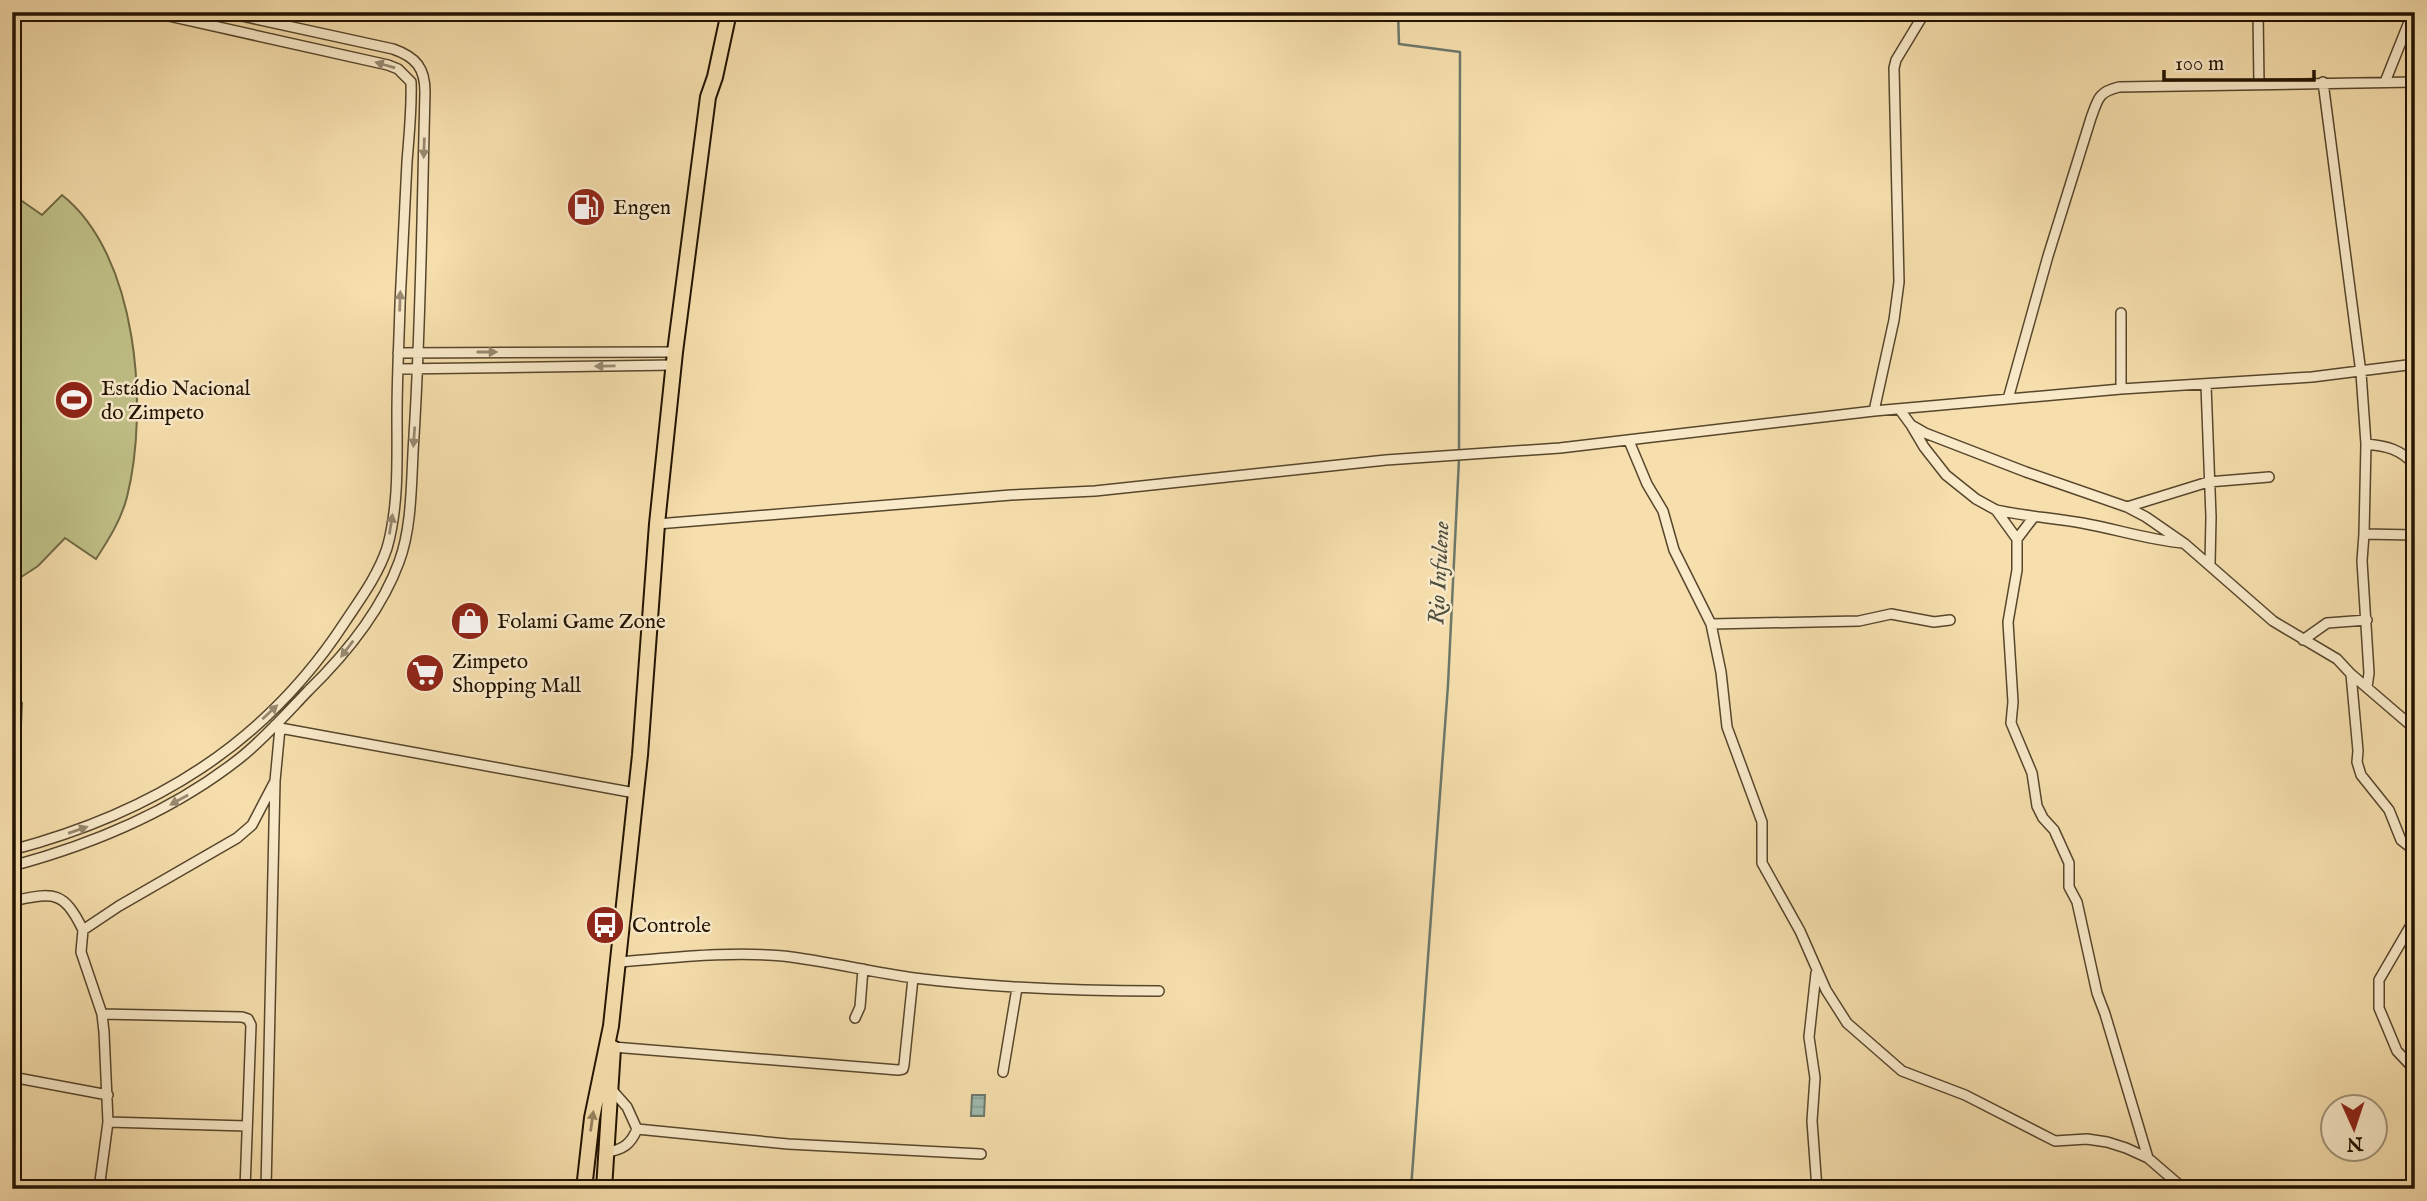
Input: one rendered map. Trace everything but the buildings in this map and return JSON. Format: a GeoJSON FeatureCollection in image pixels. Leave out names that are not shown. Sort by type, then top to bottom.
{"type":"FeatureCollection","features":[{"type":"Feature","properties":{"kind":"highway"},"geometry":{"type":"LineString","coordinates":[[584,1189],[592,1118],[611,1026],[618,962],[640,755],[657,524],[674,359],[708,97],[729,12]]}},
{"type":"Feature","properties":{"kind":"highway"},"geometry":{"type":"LineString","coordinates":[[604,1189],[612,1090],[611,1026]]}},
{"type":"Feature","properties":{"kind":"street"},"geometry":{"type":"LineString","coordinates":[[12,850],[94,825],[131,809],[193,774],[270,713],[315,667],[372,581],[387,546],[395,502],[398,353],[411,82],[407,76],[388,65],[151,12]]}},
{"type":"Feature","properties":{"kind":"street"},"geometry":{"type":"LineString","coordinates":[[12,866],[136,823],[192,793],[242,757],[277,726],[331,669],[382,598],[400,561],[411,490],[419,352],[425,92],[422,69],[415,60],[393,49],[224,12]]}},
{"type":"Feature","properties":{"kind":"street"},"geometry":{"type":"LineString","coordinates":[[1874,411],[1894,320],[1899,282],[1894,68],[1896,60],[1925,12]]}},
{"type":"Feature","properties":{"kind":"street"},"geometry":{"type":"LineString","coordinates":[[2258,12],[2259,84]]}},
{"type":"Feature","properties":{"kind":"street"},"geometry":{"type":"LineString","coordinates":[[2385,82],[2413,12]]}},
{"type":"Feature","properties":{"kind":"street"},"geometry":{"type":"LineString","coordinates":[[2323,82],[2361,373],[2366,444],[2362,561],[2370,673],[2367,687]]}},
{"type":"Feature","properties":{"kind":"street"},"geometry":{"type":"LineString","coordinates":[[2008,399],[2048,256],[2099,96],[2106,90],[2323,82],[2415,82]]}},
{"type":"Feature","properties":{"kind":"street"},"geometry":{"type":"LineString","coordinates":[[2120,389],[2121,313]]}},
{"type":"Feature","properties":{"kind":"street"},"geometry":{"type":"LineString","coordinates":[[398,353],[674,359]]}},
{"type":"Feature","properties":{"kind":"street"},"geometry":{"type":"LineString","coordinates":[[398,369],[674,359]]}},
{"type":"Feature","properties":{"kind":"street"},"geometry":{"type":"LineString","coordinates":[[657,524],[999,496],[1095,491],[1386,460],[1629,441],[1874,411],[2120,389],[2361,373],[2415,365]]}},
{"type":"Feature","properties":{"kind":"street"},"geometry":{"type":"LineString","coordinates":[[2206,385],[2210,564]]}},
{"type":"Feature","properties":{"kind":"street"},"geometry":{"type":"LineString","coordinates":[[1900,410],[1946,475],[1976,499],[1996,510],[2185,544]]}},
{"type":"Feature","properties":{"kind":"street"},"geometry":{"type":"LineString","coordinates":[[1911,425],[1925,433],[2026,472],[2127,507],[2146,517],[2210,564],[2273,621],[2337,659],[2415,729]]}},
{"type":"Feature","properties":{"kind":"street"},"geometry":{"type":"LineString","coordinates":[[1629,441],[1662,511],[1674,550],[1711,624],[1721,671],[1727,727],[1762,822],[1762,863],[1800,931],[1816,973],[1847,1023],[1902,1071],[1965,1095],[2055,1141],[2087,1139],[2107,1142],[2148,1158],[2184,1189]]}},
{"type":"Feature","properties":{"kind":"street"},"geometry":{"type":"LineString","coordinates":[[2366,444],[2389,446],[2404,453],[2415,465]]}},
{"type":"Feature","properties":{"kind":"street"},"geometry":{"type":"LineString","coordinates":[[2127,507],[2208,482],[2269,477]]}},
{"type":"Feature","properties":{"kind":"street"},"geometry":{"type":"LineString","coordinates":[[1996,510],[2017,539],[2017,570],[2008,622],[2012,730],[2032,773],[2037,806],[2054,830],[2069,863],[2069,887],[2077,902],[2097,993],[2148,1158]]}},
{"type":"Feature","properties":{"kind":"street"},"geometry":{"type":"LineString","coordinates":[[2017,539],[2033,517]]}},
{"type":"Feature","properties":{"kind":"street"},"geometry":{"type":"LineString","coordinates":[[2364,534],[2415,535]]}},
{"type":"Feature","properties":{"kind":"street"},"geometry":{"type":"LineString","coordinates":[[1711,624],[1859,621],[1891,614],[1934,622],[1950,620]]}},
{"type":"Feature","properties":{"kind":"street"},"geometry":{"type":"LineString","coordinates":[[2303,640],[2327,623],[2367,620]]}},
{"type":"Feature","properties":{"kind":"street"},"geometry":{"type":"LineString","coordinates":[[2351,674],[2357,762],[2361,775],[2389,810],[2401,840],[2415,850]]}},
{"type":"Feature","properties":{"kind":"street"},"geometry":{"type":"LineString","coordinates":[[266,1189],[277,726]]}},
{"type":"Feature","properties":{"kind":"street"},"geometry":{"type":"LineString","coordinates":[[277,726],[635,793]]}},
{"type":"Feature","properties":{"kind":"street"},"geometry":{"type":"LineString","coordinates":[[83,930],[119,906],[237,838],[252,825],[275,781]]}},
{"type":"Feature","properties":{"kind":"street"},"geometry":{"type":"LineString","coordinates":[[12,901],[54,895],[67,905],[83,930],[81,952],[102,1014],[108,1095],[108,1122],[99,1189]]}},
{"type":"Feature","properties":{"kind":"street"},"geometry":{"type":"LineString","coordinates":[[2415,914],[2379,980],[2379,1008],[2397,1051],[2415,1070]]}},
{"type":"Feature","properties":{"kind":"street"},"geometry":{"type":"LineString","coordinates":[[618,962],[699,956],[781,956],[913,978],[1017,988],[1159,990]]}},
{"type":"Feature","properties":{"kind":"street"},"geometry":{"type":"LineString","coordinates":[[855,1017],[860,1007],[863,970]]}},
{"type":"Feature","properties":{"kind":"street"},"geometry":{"type":"LineString","coordinates":[[1816,973],[1809,1037],[1815,1078],[1812,1121],[1817,1189]]}},
{"type":"Feature","properties":{"kind":"street"},"geometry":{"type":"LineString","coordinates":[[613,1047],[898,1070],[904,1065],[913,978]]}},
{"type":"Feature","properties":{"kind":"street"},"geometry":{"type":"LineString","coordinates":[[1003,1072],[1017,988]]}},
{"type":"Feature","properties":{"kind":"street"},"geometry":{"type":"LineString","coordinates":[[102,1014],[248,1019],[251,1025],[245,1189]]}},
{"type":"Feature","properties":{"kind":"street"},"geometry":{"type":"LineString","coordinates":[[12,1077],[108,1095]]}},
{"type":"Feature","properties":{"kind":"street"},"geometry":{"type":"LineString","coordinates":[[606,1152],[616,1151],[627,1145],[633,1140],[637,1129],[627,1107],[612,1090]]}},
{"type":"Feature","properties":{"kind":"street"},"geometry":{"type":"LineString","coordinates":[[108,1122],[246,1126]]}},
{"type":"Feature","properties":{"kind":"street"},"geometry":{"type":"LineString","coordinates":[[637,1129],[788,1144],[981,1154]]}},
{"type":"Feature","properties":{"kind":"street"},"geometry":{"type":"LineString","coordinates":[[12,1188],[19,1189]]}},
{"type":"Feature","properties":{"kind":"green space","name":"Estádio Nacional do Zimpeto"},"geometry":{"type":"Polygon","coordinates":[[[12,194],[42,215],[62,195],[88,222],[107,255],[122,294],[131,336],[137,421],[134,461],[127,497],[110,537],[96,559],[65,538],[38,566],[12,583],[12,194]]]}},
{"type":"Feature","properties":{"kind":"green space"},"geometry":{"type":"Polygon","coordinates":[[[12,703],[22,703],[20,748],[12,748],[12,703]]]}},
{"type":"Feature","properties":{"kind":"water"},"geometry":{"type":"Polygon","coordinates":[[[972,1095],[985,1095],[984,1116],[971,1116],[972,1095]]]}},
{"type":"Feature","properties":{"kind":"waterway","name":"Rio Infulene"},"geometry":{"type":"LineString","coordinates":[[1398,12],[1399,44],[1460,52],[1459,452]]}},
{"type":"Feature","properties":{"kind":"waterway","name":"Rio Infulene"},"geometry":{"type":"LineString","coordinates":[[1411,1189],[1448,685],[1459,459]]}},
{"type":"Feature","properties":{"kind":"place","name":"Engen"},"geometry":{"type":"Point","coordinates":[586,207]}},
{"type":"Feature","properties":{"kind":"place","name":"Estádio Nacional do Zimpeto"},"geometry":{"type":"Point","coordinates":[74,400]}},
{"type":"Feature","properties":{"kind":"place","name":"Folami Game Zone"},"geometry":{"type":"Point","coordinates":[470,621]}},
{"type":"Feature","properties":{"kind":"place","name":"Zimpeto Shopping Mall"},"geometry":{"type":"Point","coordinates":[425,673]}},
{"type":"Feature","properties":{"kind":"place","name":"Controle"},"geometry":{"type":"Point","coordinates":[605,925]}}]}
